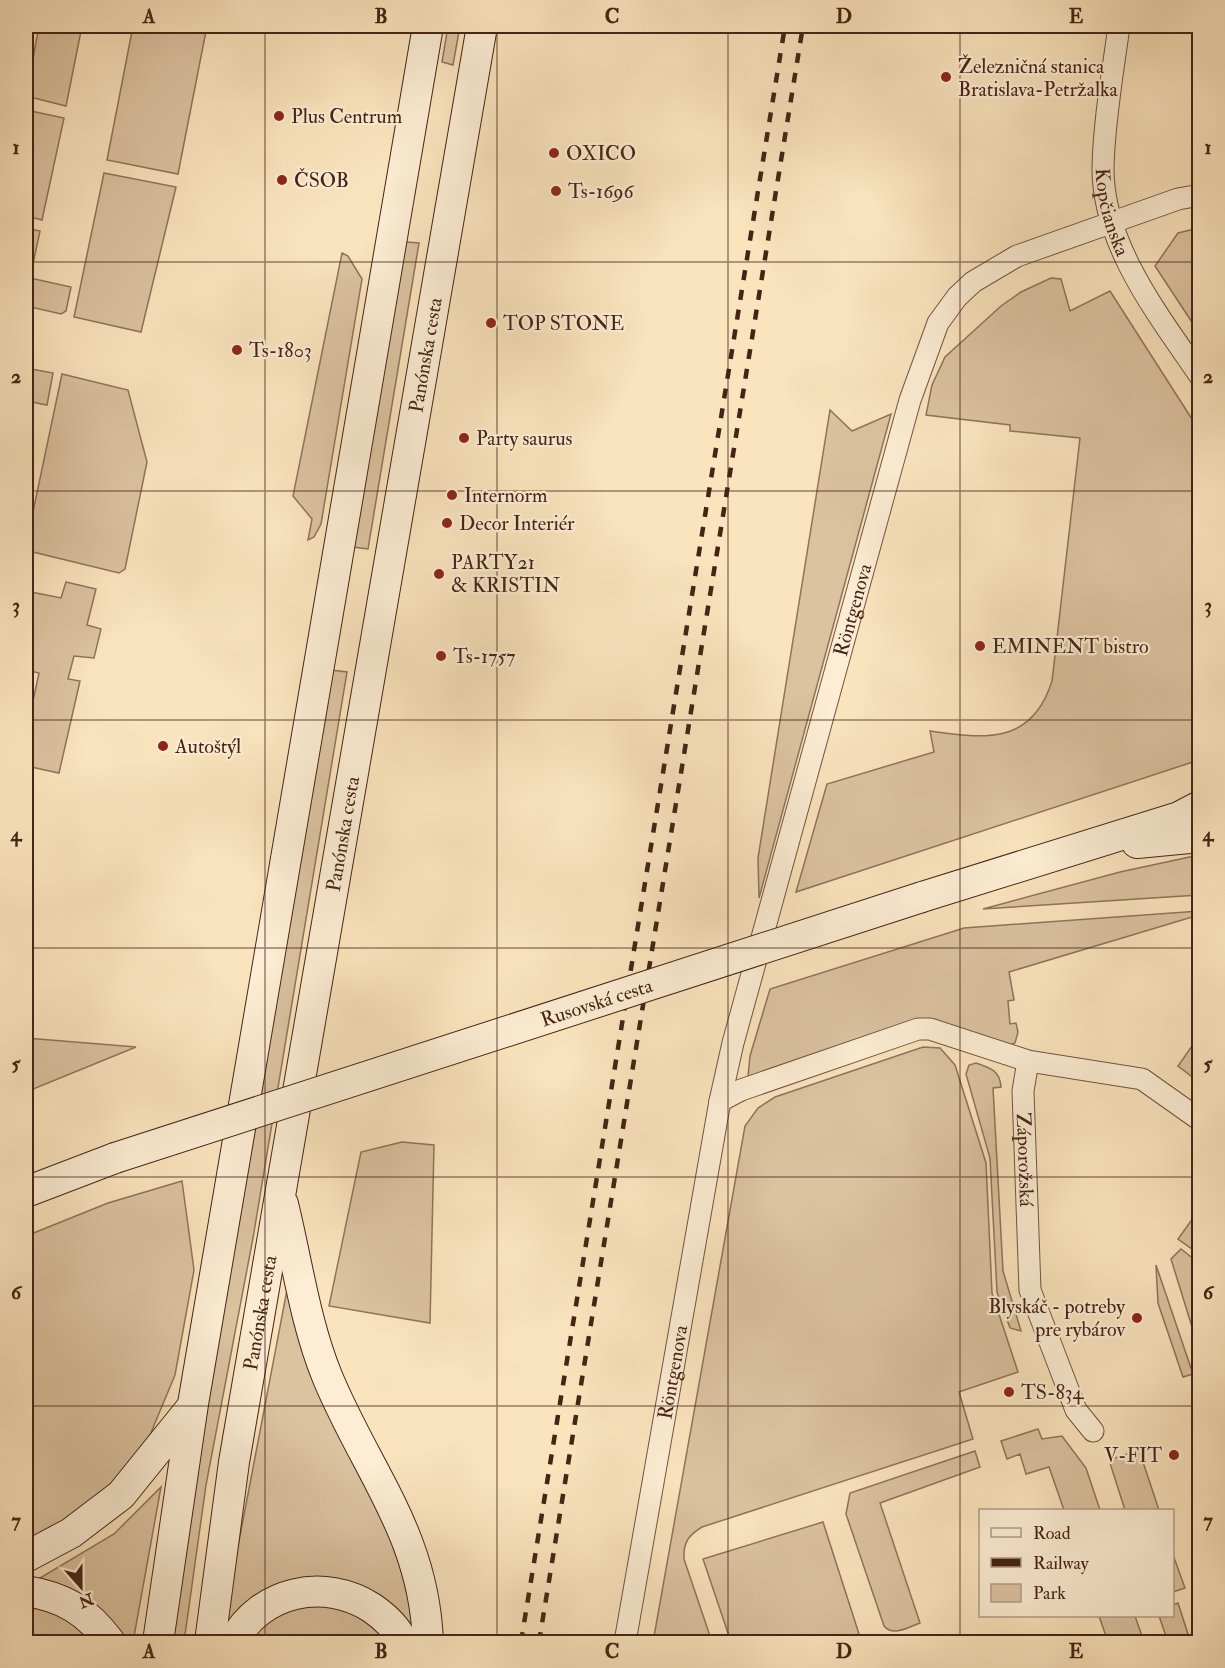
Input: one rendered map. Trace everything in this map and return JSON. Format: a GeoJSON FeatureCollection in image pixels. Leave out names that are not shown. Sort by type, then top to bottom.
{"type":"FeatureCollection","features":[{"type":"Feature","properties":{"kind":"main road"},"geometry":{"type":"LineString","coordinates":[[158,1642],[193,1404],[428,26]]}},
{"type":"Feature","properties":{"kind":"main road","name":"Panónska cesta"},"geometry":{"type":"LineString","coordinates":[[210,1642],[234,1462],[482,26]]}},
{"type":"Feature","properties":{"kind":"main road","name":"Rusovská cesta"},"geometry":{"type":"LineString","coordinates":[[26,1183],[115,1158],[1077,848],[1194,819]]}},
{"type":"Feature","properties":{"kind":"main road","name":"Rusovská cesta"},"geometry":{"type":"LineString","coordinates":[[26,1192],[115,1158]]}},
{"type":"Feature","properties":{"kind":"main road"},"geometry":{"type":"LineString","coordinates":[[281,1193],[308,1313],[324,1368],[401,1523],[417,1573],[428,1642]]}},
{"type":"Feature","properties":{"kind":"main road"},"geometry":{"type":"LineString","coordinates":[[26,1557],[71,1533],[121,1495],[193,1404]]}},
{"type":"Feature","properties":{"kind":"main road"},"geometry":{"type":"LineString","coordinates":[[26,1591],[59,1598],[74,1605],[87,1615],[110,1642]]}},
{"type":"Feature","properties":{"kind":"main road"},"geometry":{"type":"LineString","coordinates":[[233,1642],[246,1622],[267,1605],[296,1593],[320,1591],[347,1596],[364,1603],[393,1626],[403,1642]]}},
{"type":"Feature","properties":{"kind":"street","name":"Kopčianska"},"geometry":{"type":"LineString","coordinates":[[1119,26],[1103,167],[1106,194],[1126,260],[1136,280],[1200,376]]}},
{"type":"Feature","properties":{"kind":"street","name":"Röntgenova"},"geometry":{"type":"LineString","coordinates":[[625,1642],[720,1101],[733,1042],[910,400],[934,333],[950,306],[981,276],[1017,256],[1178,199],[1200,195]]}},
{"type":"Feature","properties":{"kind":"street"},"geometry":{"type":"LineString","coordinates":[[720,1101],[741,1090],[918,1029],[941,1030],[1028,1061],[1142,1079],[1200,1120]]}},
{"type":"Feature","properties":{"kind":"street","name":"Záporožská"},"geometry":{"type":"LineString","coordinates":[[1028,1061],[1023,1091],[1030,1290],[1076,1410],[1093,1431]]}},
{"type":"Feature","properties":{"kind":"green space"},"geometry":{"type":"Polygon","coordinates":[[[39,26],[82,26],[66,106],[26,96],[39,26]]]}},
{"type":"Feature","properties":{"kind":"green space"},"geometry":{"type":"Polygon","coordinates":[[[133,26],[207,26],[178,174],[107,160],[133,26]]]}},
{"type":"Feature","properties":{"kind":"green space"},"geometry":{"type":"Polygon","coordinates":[[[448,26],[460,26],[453,65],[442,62],[448,26]]]}},
{"type":"Feature","properties":{"kind":"green space"},"geometry":{"type":"Polygon","coordinates":[[[26,110],[64,118],[42,220],[26,216],[26,110]]]}},
{"type":"Feature","properties":{"kind":"green space"},"geometry":{"type":"Polygon","coordinates":[[[104,173],[176,187],[141,332],[74,317],[104,173]]]}},
{"type":"Feature","properties":{"kind":"green space"},"geometry":{"type":"Polygon","coordinates":[[[26,228],[40,231],[30,278],[71,287],[66,311],[61,314],[26,306],[26,228]]]}},
{"type":"Feature","properties":{"kind":"green space"},"geometry":{"type":"Polygon","coordinates":[[[1200,228],[1199,333],[1155,266],[1178,233],[1200,228]]]}},
{"type":"Feature","properties":{"kind":"green space"},"geometry":{"type":"Polygon","coordinates":[[[406,242],[419,243],[368,549],[353,547],[406,242]]]}},
{"type":"Feature","properties":{"kind":"green space"},"geometry":{"type":"Polygon","coordinates":[[[342,253],[348,256],[362,279],[321,524],[314,537],[308,540],[312,519],[293,496],[342,253]]]}},
{"type":"Feature","properties":{"kind":"green space"},"geometry":{"type":"Polygon","coordinates":[[[1051,278],[1061,279],[1070,311],[1110,291],[1199,430],[1199,760],[796,892],[827,784],[934,752],[930,731],[987,736],[1019,727],[1032,717],[1043,702],[1052,681],[1080,438],[1010,431],[1010,425],[926,415],[932,385],[945,357],[1001,306],[1021,292],[1051,278]]]}},
{"type":"Feature","properties":{"kind":"green space"},"geometry":{"type":"Polygon","coordinates":[[[26,368],[53,373],[47,405],[26,401],[26,368]]]}},
{"type":"Feature","properties":{"kind":"green space"},"geometry":{"type":"Polygon","coordinates":[[[62,374],[128,390],[147,462],[125,569],[119,573],[29,551],[26,545],[62,374]]]}},
{"type":"Feature","properties":{"kind":"green space"},"geometry":{"type":"Polygon","coordinates":[[[830,410],[852,431],[891,414],[759,898],[758,858],[830,410]]]}},
{"type":"Feature","properties":{"kind":"green space"},"geometry":{"type":"Polygon","coordinates":[[[66,582],[96,589],[87,625],[101,629],[94,658],[74,656],[68,679],[80,681],[59,773],[26,766],[26,733],[39,673],[26,670],[26,591],[61,598],[66,582]]]}},
{"type":"Feature","properties":{"kind":"green space"},"geometry":{"type":"Polygon","coordinates":[[[331,670],[347,672],[253,1238],[206,1485],[184,1642],[168,1642],[331,670]]]}},
{"type":"Feature","properties":{"kind":"green space"},"geometry":{"type":"Polygon","coordinates":[[[1199,855],[1199,895],[983,909],[1120,872],[1199,855]]]}},
{"type":"Feature","properties":{"kind":"green space"},"geometry":{"type":"Polygon","coordinates":[[[1199,911],[1199,915],[1009,972],[1014,1000],[1008,1001],[1010,1024],[1016,1023],[1018,1032],[1015,1043],[1010,1045],[933,1021],[748,1077],[750,1056],[770,989],[964,928],[1199,911]]]}},
{"type":"Feature","properties":{"kind":"green space"},"geometry":{"type":"Polygon","coordinates":[[[1199,1036],[1199,1082],[1178,1066],[1199,1036]]]}},
{"type":"Feature","properties":{"kind":"green space"},"geometry":{"type":"Polygon","coordinates":[[[26,1038],[136,1047],[26,1092],[26,1038]]]}},
{"type":"Feature","properties":{"kind":"green space"},"geometry":{"type":"Polygon","coordinates":[[[923,1047],[940,1048],[955,1065],[986,1163],[992,1293],[1018,1372],[959,1392],[973,1439],[697,1530],[686,1544],[684,1559],[712,1642],[653,1642],[745,1126],[758,1108],[775,1097],[923,1047]]]}},
{"type":"Feature","properties":{"kind":"green space"},"geometry":{"type":"Polygon","coordinates":[[[976,1063],[994,1071],[999,1077],[1001,1087],[993,1088],[1003,1271],[1021,1331],[1010,1328],[997,1292],[990,1158],[966,1074],[969,1065],[976,1063]]]}},
{"type":"Feature","properties":{"kind":"green space"},"geometry":{"type":"Polygon","coordinates":[[[402,1142],[434,1145],[430,1323],[329,1306],[361,1152],[402,1142]]]}},
{"type":"Feature","properties":{"kind":"green space"},"geometry":{"type":"Polygon","coordinates":[[[182,1181],[194,1270],[175,1375],[150,1435],[124,1475],[73,1519],[26,1544],[26,1236],[108,1203],[182,1181]]]}},
{"type":"Feature","properties":{"kind":"green space"},"geometry":{"type":"Polygon","coordinates":[[[1196,1214],[1199,1216],[1199,1254],[1178,1239],[1196,1214]]]}},
{"type":"Feature","properties":{"kind":"green space"},"geometry":{"type":"Polygon","coordinates":[[[1181,1249],[1199,1263],[1199,1328],[1193,1330],[1171,1259],[1181,1249]]]}},
{"type":"Feature","properties":{"kind":"green space"},"geometry":{"type":"Polygon","coordinates":[[[1156,1265],[1193,1374],[1183,1377],[1158,1303],[1156,1265]]]}},
{"type":"Feature","properties":{"kind":"green space"},"geometry":{"type":"Polygon","coordinates":[[[291,1269],[393,1531],[418,1634],[417,1642],[216,1642],[223,1625],[291,1269]]]}},
{"type":"Feature","properties":{"kind":"green space"},"geometry":{"type":"Polygon","coordinates":[[[1038,1429],[1042,1439],[1062,1436],[1086,1468],[1100,1509],[1064,1509],[1049,1467],[1026,1474],[1020,1454],[1007,1459],[1001,1441],[1038,1429]]]}},
{"type":"Feature","properties":{"kind":"green space"},"geometry":{"type":"Polygon","coordinates":[[[1139,1450],[1159,1509],[1125,1509],[1109,1460],[1139,1450]]]}},
{"type":"Feature","properties":{"kind":"green space"},"geometry":{"type":"Polygon","coordinates":[[[975,1451],[980,1467],[880,1503],[920,1623],[892,1631],[884,1626],[846,1514],[850,1493],[975,1451]]]}},
{"type":"Feature","properties":{"kind":"green space"},"geometry":{"type":"Polygon","coordinates":[[[161,1487],[133,1642],[26,1642],[26,1605],[35,1581],[114,1534],[161,1487]]]}},
{"type":"Feature","properties":{"kind":"green space"},"geometry":{"type":"Polygon","coordinates":[[[823,1522],[859,1634],[833,1642],[731,1642],[703,1559],[823,1522]]]}},
{"type":"Feature","properties":{"kind":"green space"},"geometry":{"type":"Polygon","coordinates":[[[1174,1558],[1185,1588],[1174,1592],[1174,1558]]]}},
{"type":"Feature","properties":{"kind":"green space"},"geometry":{"type":"Polygon","coordinates":[[[1178,1603],[1189,1637],[1194,1642],[1168,1642],[1159,1617],[1174,1617],[1174,1605],[1178,1603]]]}},
{"type":"Feature","properties":{"kind":"green space"},"geometry":{"type":"Polygon","coordinates":[[[1099,1617],[1135,1617],[1144,1642],[1108,1642],[1099,1617]]]}},
{"type":"Feature","properties":{"kind":"railway"},"geometry":{"type":"LineString","coordinates":[[521,1642],[785,26]]}},
{"type":"Feature","properties":{"kind":"railway"},"geometry":{"type":"LineString","coordinates":[[539,1642],[803,26]]}},
{"type":"Feature","properties":{"kind":"place","name":"Železničná stanica Bratislava-Petržalka"},"geometry":{"type":"Point","coordinates":[946,77]}},
{"type":"Feature","properties":{"kind":"place","name":"Plus Centrum"},"geometry":{"type":"Point","coordinates":[279,116]}},
{"type":"Feature","properties":{"kind":"place","name":"OXICO"},"geometry":{"type":"Point","coordinates":[554,153]}},
{"type":"Feature","properties":{"kind":"place","name":"ČSOB"},"geometry":{"type":"Point","coordinates":[282,180]}},
{"type":"Feature","properties":{"kind":"place","name":"Ts-1696"},"geometry":{"type":"Point","coordinates":[556,191]}},
{"type":"Feature","properties":{"kind":"place","name":"TOP STONE"},"geometry":{"type":"Point","coordinates":[491,323]}},
{"type":"Feature","properties":{"kind":"place","name":"Ts-1803"},"geometry":{"type":"Point","coordinates":[237,350]}},
{"type":"Feature","properties":{"kind":"place","name":"Party saurus"},"geometry":{"type":"Point","coordinates":[464,438]}},
{"type":"Feature","properties":{"kind":"place","name":"Internorm"},"geometry":{"type":"Point","coordinates":[452,495]}},
{"type":"Feature","properties":{"kind":"place","name":"Decor Interiér"},"geometry":{"type":"Point","coordinates":[447,523]}},
{"type":"Feature","properties":{"kind":"place","name":"PARTY21 & KRISTIN"},"geometry":{"type":"Point","coordinates":[439,574]}},
{"type":"Feature","properties":{"kind":"place","name":"EMINENT bistro"},"geometry":{"type":"Point","coordinates":[980,646]}},
{"type":"Feature","properties":{"kind":"place","name":"Ts-1757"},"geometry":{"type":"Point","coordinates":[441,656]}},
{"type":"Feature","properties":{"kind":"place","name":"Autoštýl"},"geometry":{"type":"Point","coordinates":[163,746]}},
{"type":"Feature","properties":{"kind":"place","name":"Blyskáč - potreby pre rybárov"},"geometry":{"type":"Point","coordinates":[1137,1318]}},
{"type":"Feature","properties":{"kind":"place","name":"TS-834"},"geometry":{"type":"Point","coordinates":[1009,1392]}},
{"type":"Feature","properties":{"kind":"place","name":"V-FIT"},"geometry":{"type":"Point","coordinates":[1174,1455]}}]}
